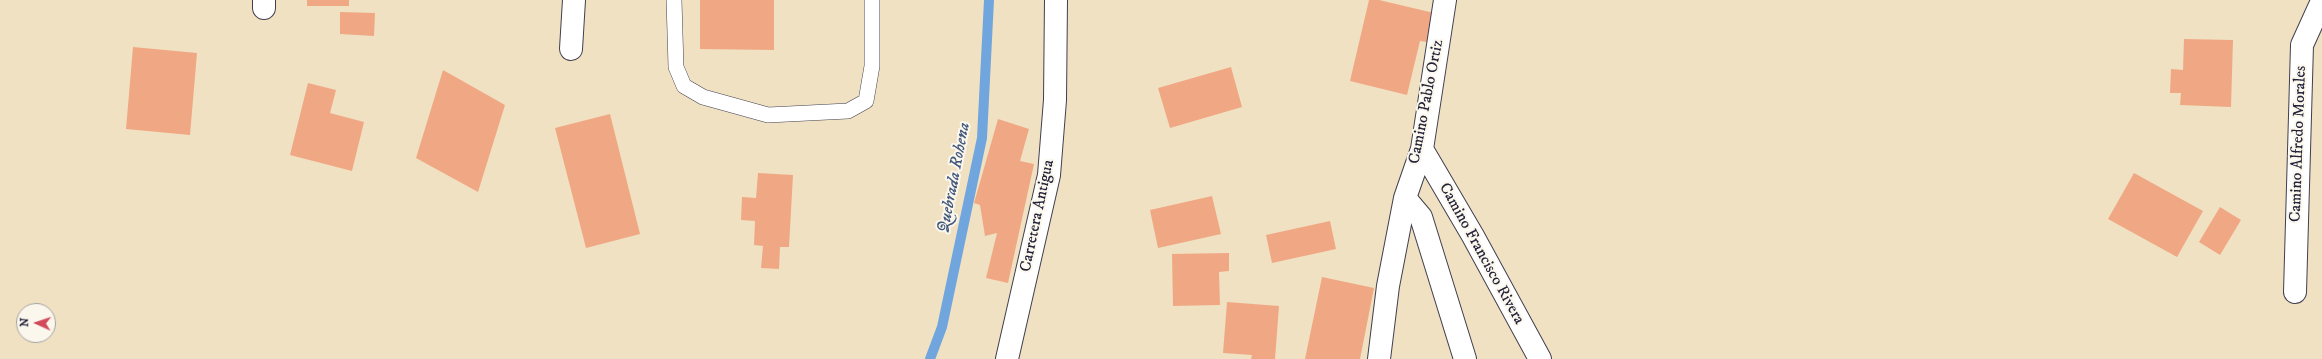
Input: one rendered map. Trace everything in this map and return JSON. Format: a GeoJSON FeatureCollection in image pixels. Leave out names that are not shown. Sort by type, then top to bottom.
{"type":"FeatureCollection","features":[{"type":"Feature","properties":{"kind":"street"},"geometry":{"type":"LineString","coordinates":[[571,49],[574,0]]}},
{"type":"Feature","properties":{"kind":"street","name":"Carretera Antigua"},"geometry":{"type":"LineString","coordinates":[[1007,359],[1049,175],[1055,100],[1056,0]]}},
{"type":"Feature","properties":{"kind":"street","name":"Camino Pablo Ortiz"},"geometry":{"type":"LineString","coordinates":[[1379,359],[1388,286],[1405,198],[1422,149],[1445,0]]}},
{"type":"Feature","properties":{"kind":"street","name":"Camino Alfredo Morales"},"geometry":{"type":"LineString","coordinates":[[2295,292],[2302,45],[2322,1]]}},
{"type":"Feature","properties":{"kind":"street","name":"Camino Francisco Rivera"},"geometry":{"type":"LineString","coordinates":[[1422,149],[1473,236],[1540,359]]}},
{"type":"Feature","properties":{"kind":"street"},"geometry":{"type":"LineString","coordinates":[[1405,198],[1421,217],[1465,359]]}},
{"type":"Feature","properties":{"kind":"lane"},"geometry":{"type":"LineString","coordinates":[[674,0],[676,67],[684,86],[703,97],[768,115],[848,111],[866,101],[872,66],[872,0]]}},
{"type":"Feature","properties":{"kind":"building"},"geometry":{"type":"Polygon","coordinates":[[[307,0],[349,0],[349,6],[307,6],[307,0]]]}},
{"type":"Feature","properties":{"kind":"building"},"geometry":{"type":"Polygon","coordinates":[[[700,0],[774,0],[774,50],[700,49],[700,0]]]}},
{"type":"Feature","properties":{"kind":"building"},"geometry":{"type":"Polygon","coordinates":[[[1369,0],[1379,0],[1434,13],[1427,42],[1420,41],[1407,95],[1350,81],[1369,0]]]}},
{"type":"Feature","properties":{"kind":"building"},"geometry":{"type":"Polygon","coordinates":[[[340,12],[375,13],[374,36],[340,34],[340,12]]]}},
{"type":"Feature","properties":{"kind":"building"},"geometry":{"type":"Polygon","coordinates":[[[2184,39],[2233,40],[2231,107],[2180,105],[2181,93],[2170,93],[2171,69],[2183,70],[2184,39]]]}},
{"type":"Feature","properties":{"kind":"building"},"geometry":{"type":"Polygon","coordinates":[[[133,47],[197,53],[190,135],[126,129],[133,47]]]}},
{"type":"Feature","properties":{"kind":"building"},"geometry":{"type":"Polygon","coordinates":[[[1231,67],[1242,107],[1170,128],[1158,88],[1231,67]]]}},
{"type":"Feature","properties":{"kind":"building"},"geometry":{"type":"Polygon","coordinates":[[[443,70],[505,105],[478,192],[416,158],[443,70]]]}},
{"type":"Feature","properties":{"kind":"building"},"geometry":{"type":"Polygon","coordinates":[[[308,83],[336,90],[330,113],[364,122],[352,171],[290,155],[308,83]]]}},
{"type":"Feature","properties":{"kind":"building"},"geometry":{"type":"Polygon","coordinates":[[[610,114],[640,234],[586,248],[555,128],[610,114]]]}},
{"type":"Feature","properties":{"kind":"building"},"geometry":{"type":"Polygon","coordinates":[[[998,119],[1029,129],[1020,161],[1034,164],[1008,283],[986,278],[997,233],[985,236],[980,205],[974,203],[998,119]]]}},
{"type":"Feature","properties":{"kind":"building"},"geometry":{"type":"Polygon","coordinates":[[[758,173],[793,175],[789,247],[780,247],[779,269],[761,268],[763,246],[754,245],[755,221],[741,220],[742,197],[756,198],[758,173]]]}},
{"type":"Feature","properties":{"kind":"building"},"geometry":{"type":"Polygon","coordinates":[[[2134,173],[2203,211],[2177,257],[2108,219],[2134,173]]]}},
{"type":"Feature","properties":{"kind":"building"},"geometry":{"type":"Polygon","coordinates":[[[1212,196],[1221,234],[1158,248],[1150,210],[1212,196]]]}},
{"type":"Feature","properties":{"kind":"building"},"geometry":{"type":"Polygon","coordinates":[[[2220,207],[2241,220],[2220,255],[2199,242],[2220,207]]]}},
{"type":"Feature","properties":{"kind":"building"},"geometry":{"type":"Polygon","coordinates":[[[1330,221],[1336,249],[1272,263],[1266,235],[1330,221]]]}},
{"type":"Feature","properties":{"kind":"building"},"geometry":{"type":"Polygon","coordinates":[[[1229,253],[1229,271],[1219,272],[1220,305],[1173,306],[1172,254],[1229,253]]]}},
{"type":"Feature","properties":{"kind":"building"},"geometry":{"type":"Polygon","coordinates":[[[1322,277],[1374,288],[1360,359],[1305,359],[1322,277]]]}},
{"type":"Feature","properties":{"kind":"building"},"geometry":{"type":"Polygon","coordinates":[[[1227,302],[1279,306],[1275,359],[1251,359],[1252,355],[1223,353],[1227,302]]]}},
{"type":"Feature","properties":{"kind":"waterway","name":"Quebrada Rohena"},"geometry":{"type":"LineString","coordinates":[[930,359],[942,327],[982,138],[989,0]]}}]}
